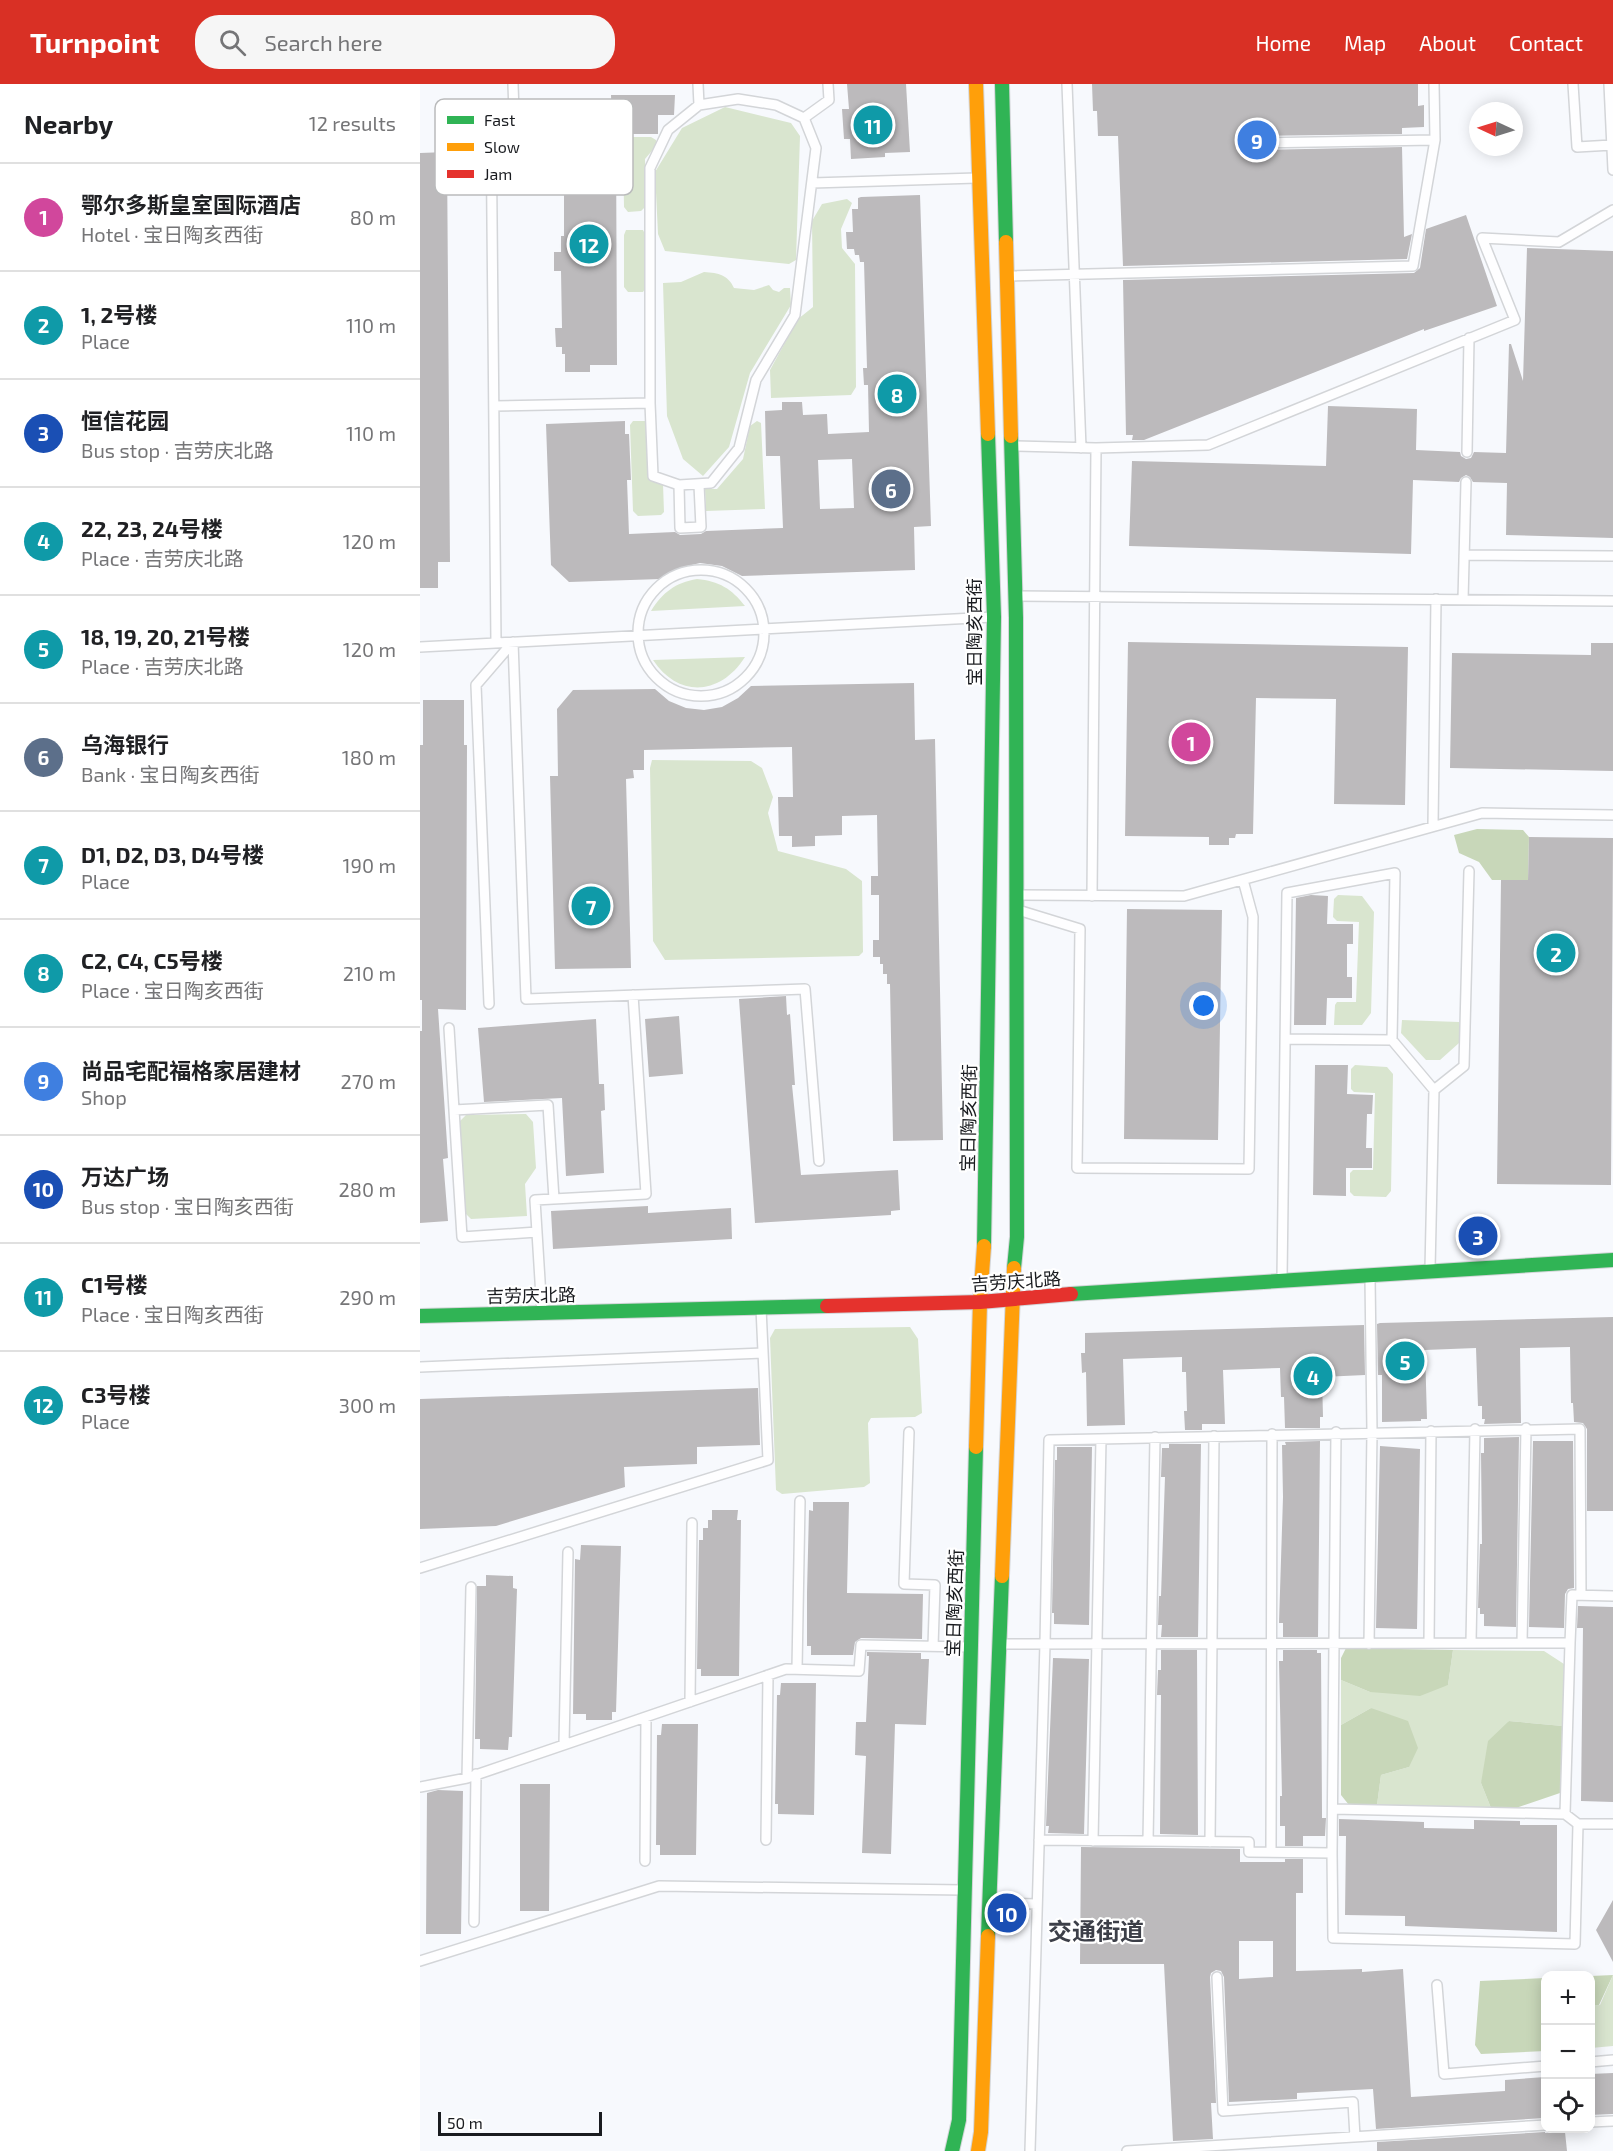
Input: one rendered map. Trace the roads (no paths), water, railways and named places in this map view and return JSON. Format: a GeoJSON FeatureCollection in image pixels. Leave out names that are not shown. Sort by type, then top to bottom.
{"type":"FeatureCollection","features":[{"type":"Feature","properties":{"kind":"street","name":"宝日陶亥西街"},"geometry":{"type":"LineString","coordinates":[[952,2151],[959,2120],[980,1302],[984,1227],[994,616],[976,84]]}},
{"type":"Feature","properties":{"kind":"street"},"geometry":{"type":"LineString","coordinates":[[978,2151],[981,2132],[1012,1298],[1017,1237],[1016,596],[1002,84]]}},
{"type":"Feature","properties":{"kind":"street","name":"吉劳庆北路"},"geometry":{"type":"LineString","coordinates":[[420,1316],[980,1302],[1012,1298],[1613,1260]]}},
{"type":"Feature","properties":{"kind":"lane"},"geometry":{"type":"LineString","coordinates":[[513,84],[514,99]]}},
{"type":"Feature","properties":{"kind":"lane"},"geometry":{"type":"LineString","coordinates":[[698,84],[699,105]]}},
{"type":"Feature","properties":{"kind":"lane"},"geometry":{"type":"LineString","coordinates":[[804,118],[829,100],[828,84]]}},
{"type":"Feature","properties":{"kind":"lane"},"geometry":{"type":"LineString","coordinates":[[1067,84],[1081,448]]}},
{"type":"Feature","properties":{"kind":"lane"},"geometry":{"type":"LineString","coordinates":[[1007,276],[1413,266],[1435,140],[1434,84]]}},
{"type":"Feature","properties":{"kind":"lane"},"geometry":{"type":"LineString","coordinates":[[1573,84],[1577,147],[1612,145]]}},
{"type":"Feature","properties":{"kind":"lane"},"geometry":{"type":"LineString","coordinates":[[1609,84],[1613,170]]}},
{"type":"Feature","properties":{"kind":"lane"},"geometry":{"type":"LineString","coordinates":[[738,99],[776,105],[804,118],[816,148],[795,315],[756,380],[739,448],[711,483],[679,485],[653,476],[650,403],[650,168],[668,130],[699,105],[738,99]]}},
{"type":"Feature","properties":{"kind":"lane"},"geometry":{"type":"LineString","coordinates":[[1260,143],[1435,140]]}},
{"type":"Feature","properties":{"kind":"lane"},"geometry":{"type":"LineString","coordinates":[[812,183],[979,178]]}},
{"type":"Feature","properties":{"kind":"lane"},"geometry":{"type":"LineString","coordinates":[[492,195],[496,643]]}},
{"type":"Feature","properties":{"kind":"lane"},"geometry":{"type":"LineString","coordinates":[[1011,446],[1096,448],[1208,445],[1515,320],[1482,238],[1559,242],[1613,210]]}},
{"type":"Feature","properties":{"kind":"lane"},"geometry":{"type":"LineString","coordinates":[[1467,452],[1469,338]]}},
{"type":"Feature","properties":{"kind":"lane"},"geometry":{"type":"LineString","coordinates":[[494,406],[650,403]]}},
{"type":"Feature","properties":{"kind":"lane"},"geometry":{"type":"LineString","coordinates":[[1092,896],[1096,448]]}},
{"type":"Feature","properties":{"kind":"lane"},"geometry":{"type":"LineString","coordinates":[[1463,600],[1466,482]]}},
{"type":"Feature","properties":{"kind":"lane"},"geometry":{"type":"LineString","coordinates":[[679,485],[680,528],[701,527],[699,485]]}},
{"type":"Feature","properties":{"kind":"lane"},"geometry":{"type":"LineString","coordinates":[[1464,555],[1613,556]]}},
{"type":"Feature","properties":{"kind":"lane"},"geometry":{"type":"LineString","coordinates":[[709,570],[730,576],[747,590],[759,608],[765,629],[763,649],[755,668],[741,683],[724,693],[704,697],[684,695],[666,687],[658,680],[651,673],[642,656],[637,636],[640,614],[651,594],[666,580],[687,571],[709,570]]}},
{"type":"Feature","properties":{"kind":"lane"},"geometry":{"type":"LineString","coordinates":[[1016,596],[1613,601]]}},
{"type":"Feature","properties":{"kind":"lane"},"geometry":{"type":"LineString","coordinates":[[1433,826],[1436,599]]}},
{"type":"Feature","properties":{"kind":"lane"},"geometry":{"type":"LineString","coordinates":[[420,647],[994,616]]}},
{"type":"Feature","properties":{"kind":"lane"},"geometry":{"type":"LineString","coordinates":[[513,642],[526,999],[805,988],[819,1161]]}},
{"type":"Feature","properties":{"kind":"lane"},"geometry":{"type":"LineString","coordinates":[[489,1004],[476,685],[513,642]]}},
{"type":"Feature","properties":{"kind":"lane"},"geometry":{"type":"LineString","coordinates":[[1016,895],[1184,896],[1482,813],[1613,814]]}},
{"type":"Feature","properties":{"kind":"lane"},"geometry":{"type":"LineString","coordinates":[[1434,1090],[1464,1066],[1468,871]]}},
{"type":"Feature","properties":{"kind":"lane"},"geometry":{"type":"LineString","coordinates":[[1282,1281],[1287,893],[1395,873],[1392,1040],[1434,1090],[1430,1272]]}},
{"type":"Feature","properties":{"kind":"lane"},"geometry":{"type":"LineString","coordinates":[[1016,909],[1080,929],[1077,1168],[1249,1169],[1253,917],[1244,880]]}},
{"type":"Feature","properties":{"kind":"lane"},"geometry":{"type":"LineString","coordinates":[[542,1313],[535,1200],[646,1194],[633,994]]}},
{"type":"Feature","properties":{"kind":"lane"},"geometry":{"type":"LineString","coordinates":[[449,1028],[462,1237],[537,1233]]}},
{"type":"Feature","properties":{"kind":"lane"},"geometry":{"type":"LineString","coordinates":[[1286,1039],[1392,1040]]}},
{"type":"Feature","properties":{"kind":"lane"},"geometry":{"type":"LineString","coordinates":[[454,1110],[549,1105],[554,1199]]}},
{"type":"Feature","properties":{"kind":"lane"},"geometry":{"type":"LineString","coordinates":[[1369,1644],[1372,1432],[1370,1276]]}},
{"type":"Feature","properties":{"kind":"lane"},"geometry":{"type":"LineString","coordinates":[[420,1568],[768,1460],[761,1308]]}},
{"type":"Feature","properties":{"kind":"lane"},"geometry":{"type":"LineString","coordinates":[[420,1367],[763,1353]]}},
{"type":"Feature","properties":{"kind":"lane"},"geometry":{"type":"LineString","coordinates":[[1522,1643],[1526,1428]]}},
{"type":"Feature","properties":{"kind":"lane"},"geometry":{"type":"LineString","coordinates":[[1471,1643],[1475,1429]]}},
{"type":"Feature","properties":{"kind":"lane"},"geometry":{"type":"LineString","coordinates":[[1029,2151],[1049,1440],[1475,1429],[1580,1429],[1581,1595]]}},
{"type":"Feature","properties":{"kind":"lane"},"geometry":{"type":"LineString","coordinates":[[1429,1643],[1431,1431]]}},
{"type":"Feature","properties":{"kind":"lane"},"geometry":{"type":"LineString","coordinates":[[909,1432],[904,1584],[935,1585],[933,1646]]}},
{"type":"Feature","properties":{"kind":"lane"},"geometry":{"type":"LineString","coordinates":[[1336,1432],[1333,1938],[1575,1944],[1578,1824]]}},
{"type":"Feature","properties":{"kind":"lane"},"geometry":{"type":"LineString","coordinates":[[1270,1852],[1272,1434]]}},
{"type":"Feature","properties":{"kind":"lane"},"geometry":{"type":"LineString","coordinates":[[1210,1842],[1214,1436]]}},
{"type":"Feature","properties":{"kind":"lane"},"geometry":{"type":"LineString","coordinates":[[1148,1841],[1155,1437]]}},
{"type":"Feature","properties":{"kind":"lane"},"geometry":{"type":"LineString","coordinates":[[1093,1841],[1101,1439]]}},
{"type":"Feature","properties":{"kind":"lane"},"geometry":{"type":"LineString","coordinates":[[797,1669],[800,1501]]}},
{"type":"Feature","properties":{"kind":"lane"},"geometry":{"type":"LineString","coordinates":[[690,1702],[692,1523]]}},
{"type":"Feature","properties":{"kind":"lane"},"geometry":{"type":"LineString","coordinates":[[564,1744],[568,1552]]}},
{"type":"Feature","properties":{"kind":"lane"},"geometry":{"type":"LineString","coordinates":[[471,1587],[474,1922]]}},
{"type":"Feature","properties":{"kind":"lane"},"geometry":{"type":"LineString","coordinates":[[1565,1814],[1572,1595],[1613,1596]]}},
{"type":"Feature","properties":{"kind":"lane"},"geometry":{"type":"LineString","coordinates":[[999,1644],[1570,1643]]}},
{"type":"Feature","properties":{"kind":"lane"},"geometry":{"type":"LineString","coordinates":[[420,1787],[472,1776],[786,1669],[859,1671],[861,1645],[971,1647]]}},
{"type":"Feature","properties":{"kind":"lane"},"geometry":{"type":"LineString","coordinates":[[766,1840],[768,1675]]}},
{"type":"Feature","properties":{"kind":"lane"},"geometry":{"type":"LineString","coordinates":[[645,1861],[646,1717]]}},
{"type":"Feature","properties":{"kind":"lane"},"geometry":{"type":"LineString","coordinates":[[1333,1809],[1565,1814],[1578,1824],[1613,1824]]}},
{"type":"Feature","properties":{"kind":"lane"},"geometry":{"type":"LineString","coordinates":[[1039,1840],[1249,1842],[1249,1852],[1332,1853]]}},
{"type":"Feature","properties":{"kind":"lane"},"geometry":{"type":"LineString","coordinates":[[420,1961],[659,1886],[965,1890]]}},
{"type":"Feature","properties":{"kind":"lane"},"geometry":{"type":"LineString","coordinates":[[990,1903],[1037,1904]]}},
{"type":"Feature","properties":{"kind":"lane"},"geometry":{"type":"LineString","coordinates":[[1217,1977],[1223,2111],[1353,2102],[1355,2137]]}},
{"type":"Feature","properties":{"kind":"lane"},"geometry":{"type":"LineString","coordinates":[[1437,1985],[1444,2074],[1541,2066]]}},
{"type":"Feature","properties":{"kind":"lane"},"geometry":{"type":"LineString","coordinates":[[1595,2062],[1613,2060]]}},
{"type":"Feature","properties":{"kind":"lane"},"geometry":{"type":"LineString","coordinates":[[1595,2122],[1613,2121]]}},
{"type":"Feature","properties":{"kind":"lane"},"geometry":{"type":"LineString","coordinates":[[1127,2151],[1541,2125]]}},
{"type":"Feature","properties":{"kind":"place","name":"C1号楼"},"geometry":{"type":"Point","coordinates":[873,125]}},
{"type":"Feature","properties":{"kind":"place","name":"尚品宅配福格家居建材"},"geometry":{"type":"Point","coordinates":[1257,140]}},
{"type":"Feature","properties":{"kind":"place","name":"C3号楼"},"geometry":{"type":"Point","coordinates":[589,244]}},
{"type":"Feature","properties":{"kind":"place","name":"C2, C4, C5号楼"},"geometry":{"type":"Point","coordinates":[897,394]}},
{"type":"Feature","properties":{"kind":"place","name":"乌海银行"},"geometry":{"type":"Point","coordinates":[891,489]}},
{"type":"Feature","properties":{"kind":"place","name":"鄂尔多斯皇室国际酒店"},"geometry":{"type":"Point","coordinates":[1191,742]}},
{"type":"Feature","properties":{"kind":"place","name":"D1, D2, D3, D4号楼"},"geometry":{"type":"Point","coordinates":[591,906]}},
{"type":"Feature","properties":{"kind":"place","name":"1, 2号楼"},"geometry":{"type":"Point","coordinates":[1556,953]}},
{"type":"Feature","properties":{"kind":"place","name":"恒信花园"},"geometry":{"type":"Point","coordinates":[1478,1236]}},
{"type":"Feature","properties":{"kind":"place","name":"18, 19, 20, 21号楼"},"geometry":{"type":"Point","coordinates":[1405,1361]}},
{"type":"Feature","properties":{"kind":"place","name":"22, 23, 24号楼"},"geometry":{"type":"Point","coordinates":[1313,1376]}},
{"type":"Feature","properties":{"kind":"place","name":"万达广场"},"geometry":{"type":"Point","coordinates":[1007,1913]}},
{"type":"Feature","properties":{"kind":"district","name":"交通街道"},"geometry":{"type":"Point","coordinates":[1096,1930]}}]}
